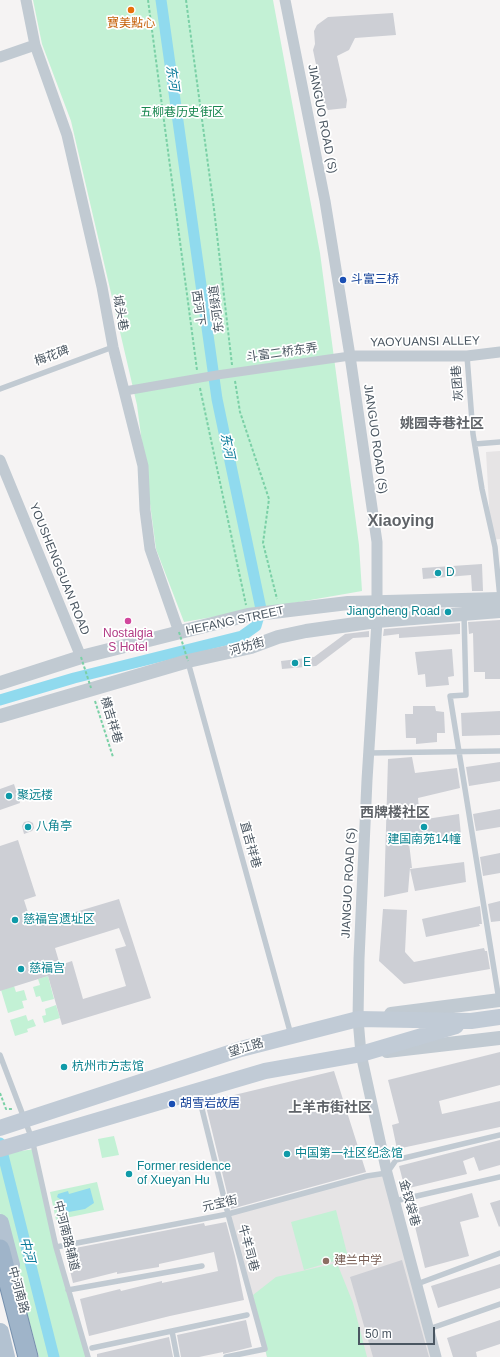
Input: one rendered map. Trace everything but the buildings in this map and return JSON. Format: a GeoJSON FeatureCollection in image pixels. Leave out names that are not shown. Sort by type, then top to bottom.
{"type":"FeatureCollection","features":[{"type":"Feature","properties":{"kind":"highway"},"geometry":{"type":"LineString","coordinates":[[0,1249],[28,1357]]}},
{"type":"Feature","properties":{"kind":"highway"},"geometry":{"type":"LineString","coordinates":[[0,1297],[15,1357]]}},
{"type":"Feature","properties":{"kind":"main road"},"geometry":{"type":"LineString","coordinates":[[3,1148],[265,1071],[361,1054],[471,1021],[500,1017]]}},
{"type":"Feature","properties":{"kind":"main road","name":"望江路"},"geometry":{"type":"LineString","coordinates":[[0,1128],[24,1114],[291,1035],[358,1019]]}},
{"type":"Feature","properties":{"kind":"main road"},"geometry":{"type":"LineString","coordinates":[[358,1019],[471,1021]]}},
{"type":"Feature","properties":{"kind":"main road","name":"中河南路"},"geometry":{"type":"LineString","coordinates":[[0,1223],[36,1357]]}},
{"type":"Feature","properties":{"kind":"main road"},"geometry":{"type":"LineString","coordinates":[[0,1332],[6,1357]]}},
{"type":"Feature","properties":{"kind":"street","name":"城头巷"},"geometry":{"type":"LineString","coordinates":[[26,0],[35,45],[66,135],[102,287],[113,347],[144,466],[145,510],[150,549],[179,632]]}},
{"type":"Feature","properties":{"kind":"street","name":"JIANGUO ROAD (S)"},"geometry":{"type":"LineString","coordinates":[[285,0],[325,201],[350,356],[377,542],[377,621],[359,959],[358,1019],[361,1054]]}},
{"type":"Feature","properties":{"kind":"street"},"geometry":{"type":"LineString","coordinates":[[0,56],[35,45]]}},
{"type":"Feature","properties":{"kind":"street","name":"YAOYUANSI ALLEY"},"geometry":{"type":"LineString","coordinates":[[350,356],[467,356],[500,352]]}},
{"type":"Feature","properties":{"kind":"street","name":"斗富二桥东弄"},"geometry":{"type":"LineString","coordinates":[[125,391],[233,372],[350,356]]}},
{"type":"Feature","properties":{"kind":"street","name":"YOUSHENGGUAN ROAD"},"geometry":{"type":"LineString","coordinates":[[0,460],[81,657]]}},
{"type":"Feature","properties":{"kind":"street","name":"HEFANG STREET"},"geometry":{"type":"LineString","coordinates":[[0,683],[81,657],[250,615],[348,603],[500,598]]}},
{"type":"Feature","properties":{"kind":"street","name":"河坊街"},"geometry":{"type":"LineString","coordinates":[[0,716],[91,688],[188,661],[251,647],[278,637],[306,631],[377,621],[500,611]]}},
{"type":"Feature","properties":{"kind":"street","name":"望江路"},"geometry":{"type":"LineString","coordinates":[[358,1019],[500,1000]]}},
{"type":"Feature","properties":{"kind":"street"},"geometry":{"type":"LineString","coordinates":[[361,1054],[500,1038]]}},
{"type":"Feature","properties":{"kind":"street","name":"金钗袋巷"},"geometry":{"type":"LineString","coordinates":[[361,1054],[387,1173],[436,1357]]}},
{"type":"Feature","properties":{"kind":"lane","name":"梅花碑"},"geometry":{"type":"LineString","coordinates":[[0,389],[113,347]]}},
{"type":"Feature","properties":{"kind":"lane","name":"灰团巷"},"geometry":{"type":"LineString","coordinates":[[467,356],[475,444],[482,489],[495,548],[500,598]]}},
{"type":"Feature","properties":{"kind":"lane"},"geometry":{"type":"LineString","coordinates":[[475,444],[500,442]]}},
{"type":"Feature","properties":{"kind":"lane"},"geometry":{"type":"LineString","coordinates":[[464,614],[466,695],[450,696],[500,1000]]}},
{"type":"Feature","properties":{"kind":"lane","name":"直吉祥巷"},"geometry":{"type":"LineString","coordinates":[[188,661],[291,1035]]}},
{"type":"Feature","properties":{"kind":"lane"},"geometry":{"type":"LineString","coordinates":[[369,753],[500,751]]}},
{"type":"Feature","properties":{"kind":"lane","name":"中河南路辅道"},"geometry":{"type":"LineString","coordinates":[[0,1055],[24,1114],[32,1139],[56,1247],[88,1357]]}},
{"type":"Feature","properties":{"kind":"lane","name":"牛羊司巷"},"geometry":{"type":"LineString","coordinates":[[198,1090],[228,1214],[265,1349],[226,1357]]}},
{"type":"Feature","properties":{"kind":"lane"},"geometry":{"type":"LineString","coordinates":[[387,1173],[396,1160],[500,1135]]}},
{"type":"Feature","properties":{"kind":"lane","name":"元宝街"},"geometry":{"type":"LineString","coordinates":[[56,1247],[228,1214],[367,1176],[387,1173]]}},
{"type":"Feature","properties":{"kind":"lane"},"geometry":{"type":"LineString","coordinates":[[395,1201],[500,1178]]}},
{"type":"Feature","properties":{"kind":"lane"},"geometry":{"type":"LineString","coordinates":[[417,1284],[500,1253]]}},
{"type":"Feature","properties":{"kind":"lane"},"geometry":{"type":"LineString","coordinates":[[68,1290],[202,1266]]}},
{"type":"Feature","properties":{"kind":"lane"},"geometry":{"type":"LineString","coordinates":[[429,1329],[500,1304]]}},
{"type":"Feature","properties":{"kind":"lane"},"geometry":{"type":"LineString","coordinates":[[92,1348],[247,1316]]}},
{"type":"Feature","properties":{"kind":"lane"},"geometry":{"type":"LineString","coordinates":[[172,1331],[177,1357]]}},
{"type":"Feature","properties":{"kind":"path","name":"西河下"},"geometry":{"type":"LineString","coordinates":[[148,0],[202,377],[250,615]]}},
{"type":"Feature","properties":{"kind":"path","name":"东河绿道"},"geometry":{"type":"LineString","coordinates":[[186,0],[214,209],[233,372],[240,412],[269,499],[263,542],[277,611]]}},
{"type":"Feature","properties":{"kind":"path"},"geometry":{"type":"LineString","coordinates":[[179,632],[188,661]]}},
{"type":"Feature","properties":{"kind":"path"},"geometry":{"type":"LineString","coordinates":[[81,657],[91,688]]}},
{"type":"Feature","properties":{"kind":"path","name":"横吉祥巷"},"geometry":{"type":"LineString","coordinates":[[91,688],[113,757]]}},
{"type":"Feature","properties":{"kind":"path"},"geometry":{"type":"LineString","coordinates":[[0,1092],[6,1109],[24,1114]]}},
{"type":"Feature","properties":{"kind":"shaded area"},"geometry":{"type":"Polygon","coordinates":[[[500,451],[500,539],[491,540],[486,452],[500,451]]]}},
{"type":"Feature","properties":{"kind":"shaded area","name":"建兰中学"},"geometry":{"type":"Polygon","coordinates":[[[387,1173],[436,1357],[267,1357],[229,1215],[387,1173]]]}},
{"type":"Feature","properties":{"kind":"green space","name":"五柳巷历史街区"},"geometry":{"type":"Polygon","coordinates":[[[33,0],[273,0],[320,253],[359,545],[362,591],[184,622],[156,549],[137,405],[71,121],[42,44],[33,0]]]}},
{"type":"Feature","properties":{"kind":"green space"},"geometry":{"type":"Polygon","coordinates":[[[48,976],[54,999],[42,1002],[40,996],[36,997],[33,987],[40,985],[38,979],[48,976]]]}},
{"type":"Feature","properties":{"kind":"green space"},"geometry":{"type":"Polygon","coordinates":[[[14,986],[16,992],[24,990],[27,1000],[22,1001],[24,1008],[8,1013],[1,990],[14,986]]]}},
{"type":"Feature","properties":{"kind":"green space"},"geometry":{"type":"Polygon","coordinates":[[[56,1005],[60,1018],[44,1023],[42,1016],[46,1015],[45,1009],[56,1005]]]}},
{"type":"Feature","properties":{"kind":"green space"},"geometry":{"type":"Polygon","coordinates":[[[26,1015],[28,1021],[33,1019],[36,1026],[27,1029],[28,1032],[15,1036],[10,1020],[26,1015]]]}},
{"type":"Feature","properties":{"kind":"green space"},"geometry":{"type":"Polygon","coordinates":[[[114,1136],[119,1155],[102,1158],[98,1139],[114,1136]]]}},
{"type":"Feature","properties":{"kind":"green space"},"geometry":{"type":"Polygon","coordinates":[[[35,1149],[56,1247],[88,1357],[56,1357],[6,1153],[35,1149]]]}},
{"type":"Feature","properties":{"kind":"green space"},"geometry":{"type":"Polygon","coordinates":[[[0,1157],[50,1357],[39,1357],[0,1213],[0,1157]]]}},
{"type":"Feature","properties":{"kind":"green space"},"geometry":{"type":"Polygon","coordinates":[[[97,1182],[104,1210],[56,1220],[50,1192],[97,1182]]]}},
{"type":"Feature","properties":{"kind":"green space"},"geometry":{"type":"Polygon","coordinates":[[[336,1210],[348,1257],[304,1270],[291,1222],[336,1210]]]}},
{"type":"Feature","properties":{"kind":"green space"},"geometry":{"type":"Polygon","coordinates":[[[337,1263],[353,1303],[367,1357],[267,1357],[253,1295],[276,1277],[337,1263]]]}},
{"type":"Feature","properties":{"kind":"water"},"geometry":{"type":"Polygon","coordinates":[[[90,1188],[94,1203],[85,1209],[63,1213],[63,1201],[57,1197],[58,1194],[68,1191],[69,1194],[90,1188]]]}},
{"type":"Feature","properties":{"kind":"waterway","name":"东河"},"geometry":{"type":"LineString","coordinates":[[0,700],[74,678],[242,636],[256,626],[261,609],[217,399],[161,0]]}},
{"type":"Feature","properties":{"kind":"waterway","name":"中河"},"geometry":{"type":"LineString","coordinates":[[0,1143],[54,1357]]}},
{"type":"Feature","properties":{"kind":"place","name":"寶美點心"},"geometry":{"type":"Point","coordinates":[131,10]}},
{"type":"Feature","properties":{"kind":"place","name":"斗富三桥"},"geometry":{"type":"Point","coordinates":[343,280]}},
{"type":"Feature","properties":{"kind":"place","name":"D"},"geometry":{"type":"Point","coordinates":[438,573]}},
{"type":"Feature","properties":{"kind":"place","name":"Jiangcheng Road"},"geometry":{"type":"Point","coordinates":[448,612]}},
{"type":"Feature","properties":{"kind":"place","name":"Nostalgia S Hotel"},"geometry":{"type":"Point","coordinates":[128,621]}},
{"type":"Feature","properties":{"kind":"place","name":"E"},"geometry":{"type":"Point","coordinates":[295,663]}},
{"type":"Feature","properties":{"kind":"place","name":"聚远楼"},"geometry":{"type":"Point","coordinates":[9,796]}},
{"type":"Feature","properties":{"kind":"place","name":"八角亭"},"geometry":{"type":"Point","coordinates":[28,827]}},
{"type":"Feature","properties":{"kind":"place","name":"建国南苑14幢"},"geometry":{"type":"Point","coordinates":[424,827]}},
{"type":"Feature","properties":{"kind":"place","name":"慈福宫遗址区"},"geometry":{"type":"Point","coordinates":[15,920]}},
{"type":"Feature","properties":{"kind":"place","name":"慈福宫"},"geometry":{"type":"Point","coordinates":[21,969]}},
{"type":"Feature","properties":{"kind":"place","name":"杭州市方志馆"},"geometry":{"type":"Point","coordinates":[64,1067]}},
{"type":"Feature","properties":{"kind":"place","name":"胡雪岩故居"},"geometry":{"type":"Point","coordinates":[172,1104]}},
{"type":"Feature","properties":{"kind":"place","name":"中国第一社区纪念馆"},"geometry":{"type":"Point","coordinates":[287,1154]}},
{"type":"Feature","properties":{"kind":"place","name":"Former residence of Xueyan Hu"},"geometry":{"type":"Point","coordinates":[129,1174]}},
{"type":"Feature","properties":{"kind":"place","name":"建兰中学"},"geometry":{"type":"Point","coordinates":[326,1261]}},
{"type":"Feature","properties":{"kind":"district","name":"姚园寺巷社区"},"geometry":{"type":"Point","coordinates":[442,424]}},
{"type":"Feature","properties":{"kind":"district","name":"Xiaoying"},"geometry":{"type":"Point","coordinates":[401,522]}},
{"type":"Feature","properties":{"kind":"district","name":"西牌楼社区"},"geometry":{"type":"Point","coordinates":[395,813]}},
{"type":"Feature","properties":{"kind":"district","name":"上羊市街社区"},"geometry":{"type":"Point","coordinates":[330,1108]}}]}
